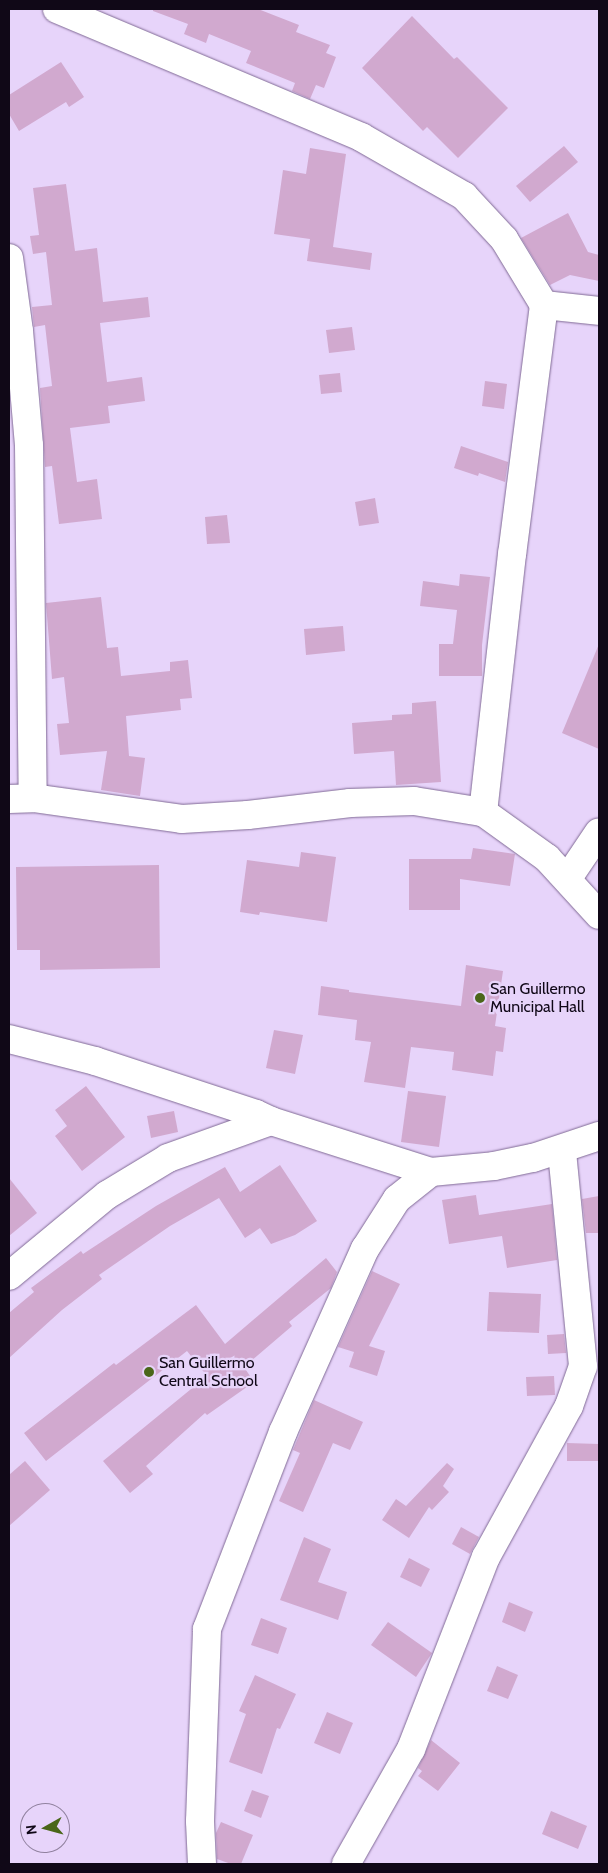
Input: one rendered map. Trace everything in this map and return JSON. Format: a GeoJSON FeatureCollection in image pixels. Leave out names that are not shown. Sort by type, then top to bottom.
{"type":"FeatureCollection","features":[{"type":"Feature","properties":{"kind":"street"},"geometry":{"type":"LineString","coordinates":[[57,9],[361,136],[464,196],[504,239],[544,305],[512,554],[483,812]]}},
{"type":"Feature","properties":{"kind":"street"},"geometry":{"type":"LineString","coordinates":[[9,258],[19,331],[30,445],[20,562],[21,798],[182,820],[248,815],[350,803],[414,801],[483,812],[541,853],[568,878],[599,914]]}},
{"type":"Feature","properties":{"kind":"street"},"geometry":{"type":"LineString","coordinates":[[544,305],[599,311]]}},
{"type":"Feature","properties":{"kind":"street"},"geometry":{"type":"LineString","coordinates":[[568,878],[599,832]]}},
{"type":"Feature","properties":{"kind":"street"},"geometry":{"type":"LineString","coordinates":[[9,1039],[95,1061],[256,1114],[271,1121],[431,1172],[494,1166],[562,1150],[599,1136]]}},
{"type":"Feature","properties":{"kind":"street"},"geometry":{"type":"LineString","coordinates":[[9,1276],[107,1194],[168,1158],[271,1121]]}},
{"type":"Feature","properties":{"kind":"street"},"geometry":{"type":"LineString","coordinates":[[346,1864],[411,1750],[486,1557],[569,1406],[583,1366],[562,1150]]}},
{"type":"Feature","properties":{"kind":"street"},"geometry":{"type":"LineString","coordinates":[[202,1864],[200,1821],[207,1629],[283,1432],[366,1249],[397,1199],[431,1172]]}},
{"type":"Feature","properties":{"kind":"building"},"geometry":{"type":"Polygon","coordinates":[[[153,9],[258,9],[299,25],[296,32],[330,45],[326,53],[336,57],[324,88],[316,85],[310,99],[292,91],[295,83],[246,63],[251,51],[209,34],[206,43],[184,34],[188,24],[153,11],[153,9]]]}},
{"type":"Feature","properties":{"kind":"building"},"geometry":{"type":"Polygon","coordinates":[[[412,16],[454,59],[457,57],[508,108],[458,158],[427,127],[423,131],[362,68],[412,16]]]}},
{"type":"Feature","properties":{"kind":"building"},"geometry":{"type":"Polygon","coordinates":[[[61,62],[84,97],[69,107],[66,102],[19,131],[9,114],[9,95],[61,62]]]}},
{"type":"Feature","properties":{"kind":"building"},"geometry":{"type":"Polygon","coordinates":[[[564,146],[578,162],[530,202],[516,186],[564,146]]]}},
{"type":"Feature","properties":{"kind":"building"},"geometry":{"type":"Polygon","coordinates":[[[310,148],[346,154],[333,247],[372,253],[370,270],[307,261],[310,239],[274,234],[283,170],[306,174],[310,148]]]}},
{"type":"Feature","properties":{"kind":"building"},"geometry":{"type":"Polygon","coordinates":[[[66,184],[75,251],[97,248],[103,302],[148,297],[150,317],[100,323],[107,382],[142,377],[145,401],[108,406],[110,423],[70,428],[77,482],[97,479],[102,519],[59,524],[52,466],[45,467],[40,388],[52,386],[45,325],[34,327],[32,307],[52,305],[46,252],[33,254],[30,236],[39,235],[33,188],[66,184]]]}},
{"type":"Feature","properties":{"kind":"building"},"geometry":{"type":"Polygon","coordinates":[[[568,213],[588,252],[599,255],[599,281],[570,275],[550,285],[521,238],[568,213]]]}},
{"type":"Feature","properties":{"kind":"building"},"geometry":{"type":"Polygon","coordinates":[[[352,327],[355,350],[329,353],[326,330],[352,327]]]}},
{"type":"Feature","properties":{"kind":"building"},"geometry":{"type":"Polygon","coordinates":[[[340,373],[342,392],[321,394],[319,375],[340,373]]]}},
{"type":"Feature","properties":{"kind":"building"},"geometry":{"type":"Polygon","coordinates":[[[485,381],[507,384],[504,409],[482,406],[485,381]]]}},
{"type":"Feature","properties":{"kind":"building"},"geometry":{"type":"Polygon","coordinates":[[[461,446],[508,462],[505,482],[479,473],[478,476],[454,468],[461,446]]]}},
{"type":"Feature","properties":{"kind":"building"},"geometry":{"type":"Polygon","coordinates":[[[375,498],[379,523],[359,526],[355,502],[375,498]]]}},
{"type":"Feature","properties":{"kind":"building"},"geometry":{"type":"Polygon","coordinates":[[[227,515],[230,543],[207,544],[205,517],[227,515]]]}},
{"type":"Feature","properties":{"kind":"building"},"geometry":{"type":"Polygon","coordinates":[[[460,574],[490,577],[482,645],[482,676],[439,676],[439,644],[453,644],[457,610],[420,606],[423,581],[459,586],[460,574]]]}},
{"type":"Feature","properties":{"kind":"building"},"geometry":{"type":"Polygon","coordinates":[[[101,597],[107,648],[118,647],[121,676],[170,671],[170,662],[188,660],[192,698],[180,699],[181,710],[126,716],[129,756],[145,758],[140,796],[101,790],[107,751],[60,755],[57,724],[69,723],[64,677],[52,679],[46,603],[101,597]]]}},
{"type":"Feature","properties":{"kind":"building"},"geometry":{"type":"Polygon","coordinates":[[[343,626],[345,651],[306,655],[304,629],[343,626]]]}},
{"type":"Feature","properties":{"kind":"building"},"geometry":{"type":"Polygon","coordinates":[[[599,644],[599,749],[562,733],[599,644]]]}},
{"type":"Feature","properties":{"kind":"building"},"geometry":{"type":"Polygon","coordinates":[[[436,701],[441,782],[396,785],[394,751],[354,754],[352,723],[392,720],[392,715],[412,714],[412,703],[436,701]]]}},
{"type":"Feature","properties":{"kind":"building"},"geometry":{"type":"Polygon","coordinates":[[[473,848],[515,854],[510,886],[460,879],[460,910],[409,910],[409,859],[471,859],[473,848]]]}},
{"type":"Feature","properties":{"kind":"building"},"geometry":{"type":"Polygon","coordinates":[[[301,852],[336,857],[327,922],[260,912],[259,915],[240,912],[247,860],[299,867],[301,852]]]}},
{"type":"Feature","properties":{"kind":"building"},"geometry":{"type":"Polygon","coordinates":[[[159,865],[160,968],[40,970],[40,950],[17,950],[16,867],[159,865]]]}},
{"type":"Feature","properties":{"kind":"building"},"geometry":{"type":"Polygon","coordinates":[[[466,965],[503,971],[495,1026],[506,1028],[503,1052],[496,1051],[493,1076],[452,1070],[454,1052],[411,1047],[405,1088],[364,1082],[371,1042],[355,1040],[357,1020],[318,1015],[321,986],[349,990],[349,992],[461,1006],[466,965]]]}},
{"type":"Feature","properties":{"kind":"building"},"geometry":{"type":"Polygon","coordinates":[[[274,1030],[303,1035],[295,1074],[266,1068],[274,1030]]]}},
{"type":"Feature","properties":{"kind":"building"},"geometry":{"type":"Polygon","coordinates":[[[86,1086],[125,1137],[82,1171],[55,1136],[67,1126],[55,1110],[86,1086]]]}},
{"type":"Feature","properties":{"kind":"building"},"geometry":{"type":"Polygon","coordinates":[[[408,1091],[446,1096],[439,1147],[401,1142],[408,1091]]]}},
{"type":"Feature","properties":{"kind":"building"},"geometry":{"type":"Polygon","coordinates":[[[174,1111],[178,1132],[151,1138],[147,1116],[174,1111]]]}},
{"type":"Feature","properties":{"kind":"building"},"geometry":{"type":"Polygon","coordinates":[[[280,1165],[317,1221],[295,1235],[271,1244],[260,1228],[245,1238],[219,1198],[170,1226],[99,1275],[102,1279],[62,1310],[9,1358],[9,1313],[34,1292],[31,1288],[81,1251],[83,1254],[156,1206],[225,1167],[240,1192],[280,1165]]]}},
{"type":"Feature","properties":{"kind":"building"},"geometry":{"type":"Polygon","coordinates":[[[9,1178],[37,1213],[9,1236],[9,1178]]]}},
{"type":"Feature","properties":{"kind":"building"},"geometry":{"type":"Polygon","coordinates":[[[476,1195],[479,1215],[552,1204],[557,1260],[507,1268],[502,1236],[449,1244],[442,1200],[476,1195]]]}},
{"type":"Feature","properties":{"kind":"building"},"geometry":{"type":"Polygon","coordinates":[[[599,1196],[599,1233],[586,1233],[582,1199],[599,1196]]]}},
{"type":"Feature","properties":{"kind":"building"},"geometry":{"type":"Polygon","coordinates":[[[326,1258],[337,1272],[331,1288],[289,1322],[292,1326],[244,1367],[254,1382],[207,1415],[205,1413],[146,1466],[153,1474],[130,1493],[103,1461],[207,1376],[187,1351],[46,1461],[24,1433],[114,1363],[116,1365],[196,1305],[225,1344],[326,1258]]]}},
{"type":"Feature","properties":{"kind":"building"},"geometry":{"type":"Polygon","coordinates":[[[372,1271],[400,1284],[369,1346],[385,1351],[377,1376],[349,1367],[354,1352],[338,1347],[372,1271]]]}},
{"type":"Feature","properties":{"kind":"building"},"geometry":{"type":"Polygon","coordinates":[[[489,1292],[541,1294],[539,1333],[487,1331],[489,1292]]]}},
{"type":"Feature","properties":{"kind":"building"},"geometry":{"type":"Polygon","coordinates":[[[564,1334],[566,1353],[548,1354],[547,1335],[564,1334]]]}},
{"type":"Feature","properties":{"kind":"building"},"geometry":{"type":"Polygon","coordinates":[[[554,1376],[555,1395],[527,1396],[526,1377],[554,1376]]]}},
{"type":"Feature","properties":{"kind":"building"},"geometry":{"type":"Polygon","coordinates":[[[314,1400],[363,1422],[350,1450],[333,1443],[303,1512],[279,1501],[300,1453],[293,1450],[314,1400]]]}},
{"type":"Feature","properties":{"kind":"building"},"geometry":{"type":"Polygon","coordinates":[[[567,1443],[599,1444],[599,1461],[567,1461],[567,1443]]]}},
{"type":"Feature","properties":{"kind":"building"},"geometry":{"type":"Polygon","coordinates":[[[25,1461],[50,1490],[9,1526],[9,1475],[25,1461]]]}},
{"type":"Feature","properties":{"kind":"building"},"geometry":{"type":"Polygon","coordinates":[[[447,1463],[454,1469],[443,1486],[449,1492],[432,1510],[429,1507],[409,1538],[382,1520],[396,1499],[406,1506],[447,1463]]]}},
{"type":"Feature","properties":{"kind":"building"},"geometry":{"type":"Polygon","coordinates":[[[461,1527],[479,1537],[470,1554],[452,1544],[461,1527]]]}},
{"type":"Feature","properties":{"kind":"building"},"geometry":{"type":"Polygon","coordinates":[[[304,1537],[331,1549],[318,1582],[347,1592],[338,1620],[280,1600],[304,1537]]]}},
{"type":"Feature","properties":{"kind":"building"},"geometry":{"type":"Polygon","coordinates":[[[409,1558],[430,1569],[421,1587],[400,1577],[409,1558]]]}},
{"type":"Feature","properties":{"kind":"building"},"geometry":{"type":"Polygon","coordinates":[[[509,1602],[533,1612],[525,1632],[502,1622],[509,1602]]]}},
{"type":"Feature","properties":{"kind":"building"},"geometry":{"type":"Polygon","coordinates":[[[261,1618],[287,1628],[278,1654],[251,1645],[261,1618]]]}},
{"type":"Feature","properties":{"kind":"building"},"geometry":{"type":"Polygon","coordinates":[[[388,1622],[432,1653],[416,1677],[371,1645],[388,1622]]]}},
{"type":"Feature","properties":{"kind":"building"},"geometry":{"type":"Polygon","coordinates":[[[497,1666],[518,1675],[508,1699],[487,1691],[497,1666]]]}},
{"type":"Feature","properties":{"kind":"building"},"geometry":{"type":"Polygon","coordinates":[[[255,1675],[296,1694],[280,1729],[277,1728],[262,1774],[229,1762],[246,1714],[239,1711],[255,1675]]]}},
{"type":"Feature","properties":{"kind":"building"},"geometry":{"type":"Polygon","coordinates":[[[327,1712],[353,1723],[340,1754],[314,1743],[327,1712]]]}},
{"type":"Feature","properties":{"kind":"building"},"geometry":{"type":"Polygon","coordinates":[[[431,1740],[460,1763],[438,1791],[418,1776],[422,1771],[418,1768],[431,1740]]]}},
{"type":"Feature","properties":{"kind":"building"},"geometry":{"type":"Polygon","coordinates":[[[252,1790],[269,1796],[261,1818],[244,1811],[252,1790]]]}},
{"type":"Feature","properties":{"kind":"building"},"geometry":{"type":"Polygon","coordinates":[[[551,1811],[587,1826],[578,1849],[542,1834],[551,1811]]]}},
{"type":"Feature","properties":{"kind":"building"},"geometry":{"type":"Polygon","coordinates":[[[221,1822],[253,1835],[241,1864],[231,1864],[217,1859],[216,1833],[221,1822]]]}},
{"type":"Feature","properties":{"kind":"place","name":"San Guillermo Municipal Hall"},"geometry":{"type":"Point","coordinates":[480,998]}},
{"type":"Feature","properties":{"kind":"place","name":"San Guillermo Central School"},"geometry":{"type":"Point","coordinates":[149,1372]}}]}
